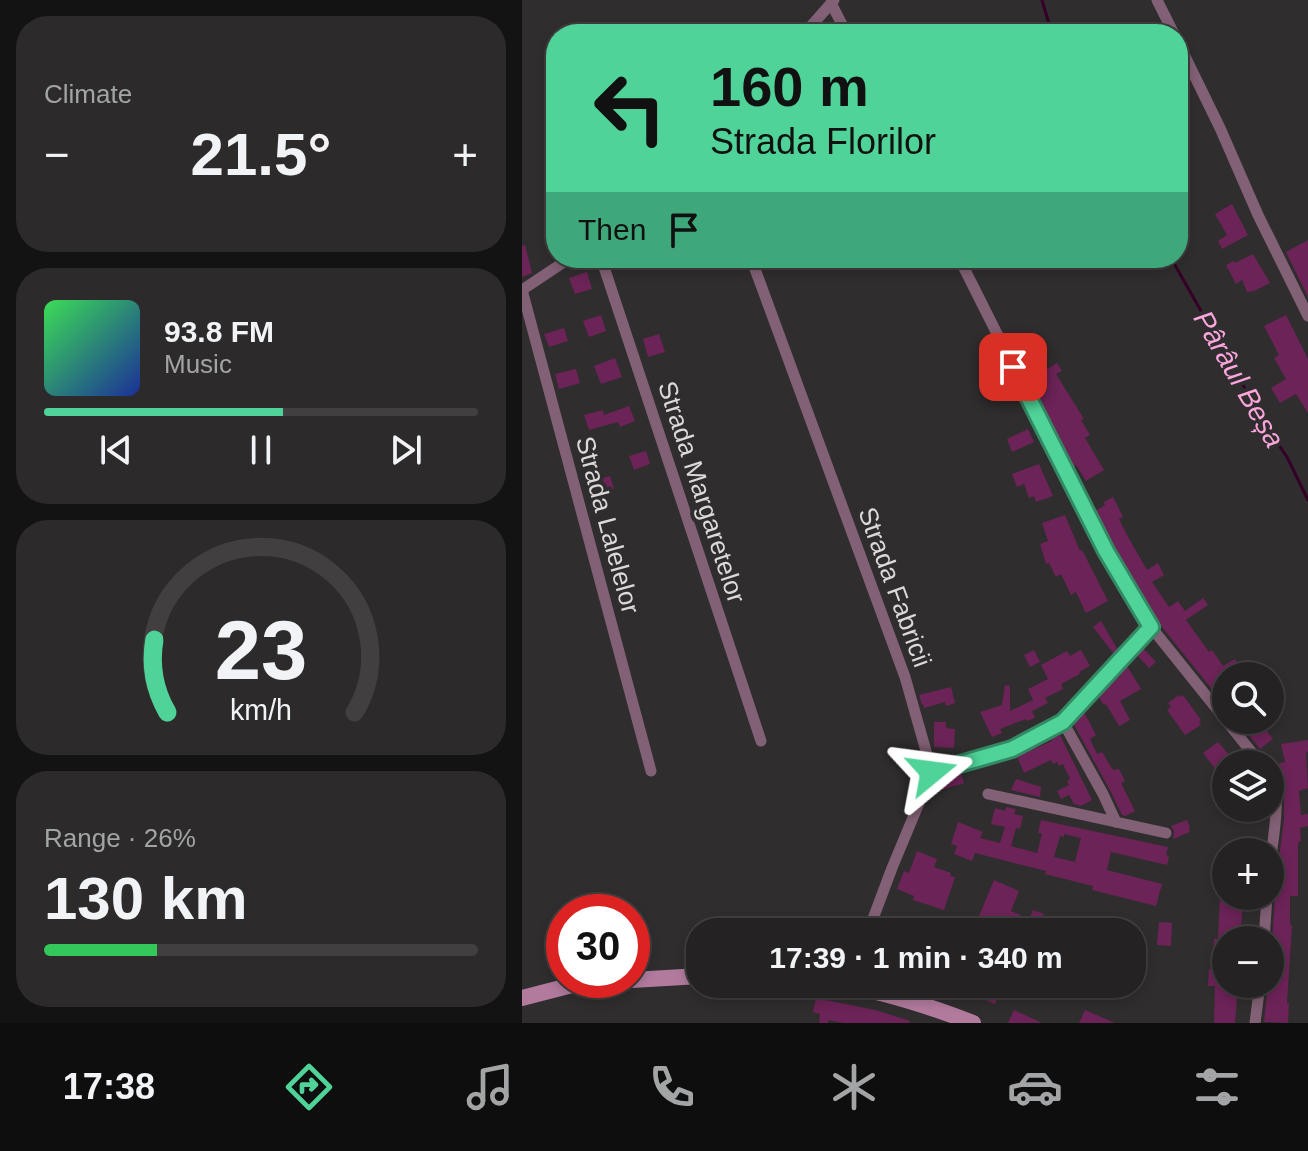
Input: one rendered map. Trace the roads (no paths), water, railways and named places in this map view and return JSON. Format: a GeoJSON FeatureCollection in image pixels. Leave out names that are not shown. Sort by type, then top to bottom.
{"type":"FeatureCollection","features":[{"type":"Feature","properties":{"kind":"main road"},"geometry":{"type":"LineString","coordinates":[[650,979],[686,977]]}},
{"type":"Feature","properties":{"kind":"main road"},"geometry":{"type":"LineString","coordinates":[[522,998],[546,992]]}},
{"type":"Feature","properties":{"kind":"main road"},"geometry":{"type":"LineString","coordinates":[[898,998],[973,1023]]}},
{"type":"Feature","properties":{"kind":"street"},"geometry":{"type":"LineString","coordinates":[[1157,0],[1169,24]]}},
{"type":"Feature","properties":{"kind":"street"},"geometry":{"type":"LineString","coordinates":[[812,24],[832,1],[842,24]]}},
{"type":"Feature","properties":{"kind":"street"},"geometry":{"type":"LineString","coordinates":[[1188,62],[1308,316]]}},
{"type":"Feature","properties":{"kind":"street"},"geometry":{"type":"LineString","coordinates":[[522,290],[555,268]]}},
{"type":"Feature","properties":{"kind":"street","name":"Strada Margaretelor"},"geometry":{"type":"LineString","coordinates":[[604,268],[761,741]]}},
{"type":"Feature","properties":{"kind":"street","name":"Strada Fabricii"},"geometry":{"type":"LineString","coordinates":[[755,268],[905,677],[932,772]]}},
{"type":"Feature","properties":{"kind":"street"},"geometry":{"type":"LineString","coordinates":[[964,268],[1106,551],[1151,627],[1250,750]]}},
{"type":"Feature","properties":{"kind":"street","name":"Strada Lalelelor"},"geometry":{"type":"LineString","coordinates":[[522,290],[651,771]]}},
{"type":"Feature","properties":{"kind":"street"},"geometry":{"type":"LineString","coordinates":[[873,918],[932,772],[1012,749],[1063,722],[1151,627]]}},
{"type":"Feature","properties":{"kind":"street"},"geometry":{"type":"LineString","coordinates":[[1063,722],[1116,822]]}},
{"type":"Feature","properties":{"kind":"street"},"geometry":{"type":"LineString","coordinates":[[988,794],[1166,833]]}},
{"type":"Feature","properties":{"kind":"street"},"geometry":{"type":"LineString","coordinates":[[1255,1023],[1258,998]]}},
{"type":"Feature","properties":{"kind":"waterway","name":"Pârâul Beșa"},"geometry":{"type":"LineString","coordinates":[[1042,0],[1049,24]]}},
{"type":"Feature","properties":{"kind":"waterway","name":"Pârâul Beșa"},"geometry":{"type":"LineString","coordinates":[[1177,268],[1269,431],[1287,457],[1308,500]]}}]}
